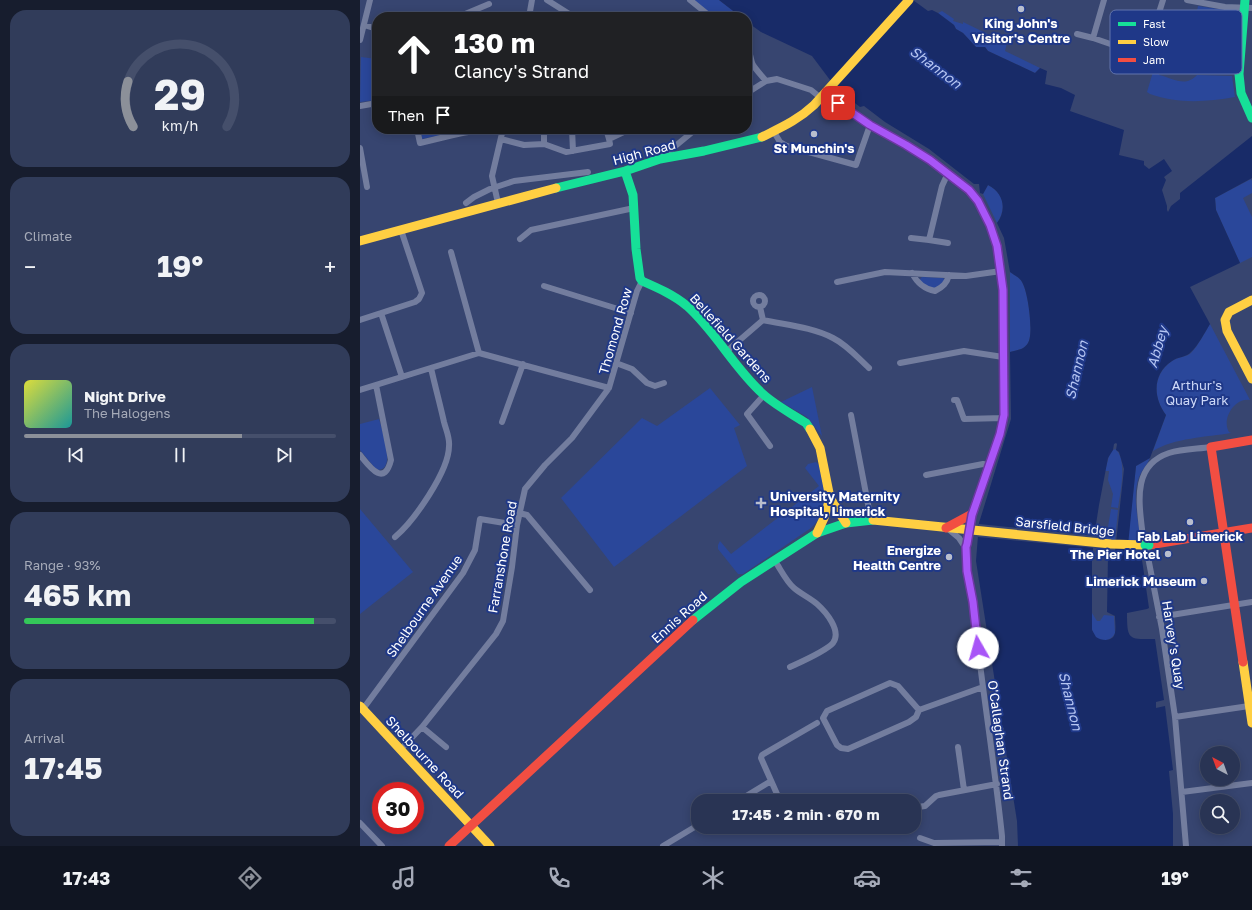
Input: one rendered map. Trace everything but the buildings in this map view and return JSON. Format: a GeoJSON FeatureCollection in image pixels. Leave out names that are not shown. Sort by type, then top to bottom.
{"type":"FeatureCollection","features":[{"type":"Feature","properties":{"kind":"main road","name":"High Road"},"geometry":{"type":"LineString","coordinates":[[360,241],[498,203],[625,171],[660,159],[674,152],[760,138],[774,132],[802,116],[910,0]]}},
{"type":"Feature","properties":{"kind":"main road"},"geometry":{"type":"LineString","coordinates":[[1242,48],[1247,6]]}},
{"type":"Feature","properties":{"kind":"main road"},"geometry":{"type":"LineString","coordinates":[[1239,74],[1241,93],[1252,117]]}},
{"type":"Feature","properties":{"kind":"main road"},"geometry":{"type":"LineString","coordinates":[[625,171],[633,195],[636,249],[640,278],[642,281]]}},
{"type":"Feature","properties":{"kind":"main road","name":"Bellefield Gardens"},"geometry":{"type":"LineString","coordinates":[[642,281],[672,295],[687,306],[764,395],[798,416],[806,423],[812,431],[820,448],[830,498],[846,523]]}},
{"type":"Feature","properties":{"kind":"main road"},"geometry":{"type":"LineString","coordinates":[[1252,300],[1229,312],[1225,320],[1227,331],[1252,379]]}},
{"type":"Feature","properties":{"kind":"main road"},"geometry":{"type":"LineString","coordinates":[[1252,440],[1211,447],[1223,533],[1251,706],[1252,723]]}},
{"type":"Feature","properties":{"kind":"main road"},"geometry":{"type":"LineString","coordinates":[[817,533],[824,518],[830,498]]}},
{"type":"Feature","properties":{"kind":"main road"},"geometry":{"type":"LineString","coordinates":[[946,528],[972,514]]}},
{"type":"Feature","properties":{"kind":"main road","name":"Ennis Road"},"geometry":{"type":"LineString","coordinates":[[449,846],[703,611],[741,582],[817,533],[846,523],[871,520],[973,530]]}},
{"type":"Feature","properties":{"kind":"main road","name":"Sarsfield Bridge"},"geometry":{"type":"LineString","coordinates":[[973,530],[1138,546],[1252,528]]}},
{"type":"Feature","properties":{"kind":"main road","name":"Shelbourne Road"},"geometry":{"type":"LineString","coordinates":[[362,707],[490,846]]}},
{"type":"Feature","properties":{"kind":"street"},"geometry":{"type":"LineString","coordinates":[[360,40],[370,0]]}},
{"type":"Feature","properties":{"kind":"street"},"geometry":{"type":"LineString","coordinates":[[530,12],[532,0]]}},
{"type":"Feature","properties":{"kind":"street"},"geometry":{"type":"LineString","coordinates":[[547,0],[566,12]]}},
{"type":"Feature","properties":{"kind":"street"},"geometry":{"type":"LineString","coordinates":[[690,0],[705,12]]}},
{"type":"Feature","properties":{"kind":"street"},"geometry":{"type":"LineString","coordinates":[[1093,38],[1104,0]]}},
{"type":"Feature","properties":{"kind":"street"},"geometry":{"type":"LineString","coordinates":[[1160,10],[1163,0]]}},
{"type":"Feature","properties":{"kind":"street"},"geometry":{"type":"LineString","coordinates":[[1187,0],[1247,6]]}},
{"type":"Feature","properties":{"kind":"street"},"geometry":{"type":"LineString","coordinates":[[471,12],[489,4]]}},
{"type":"Feature","properties":{"kind":"street"},"geometry":{"type":"LineString","coordinates":[[364,25],[372,27]]}},
{"type":"Feature","properties":{"kind":"street"},"geometry":{"type":"LineString","coordinates":[[1077,34],[1110,44]]}},
{"type":"Feature","properties":{"kind":"street"},"geometry":{"type":"LineString","coordinates":[[752,62],[766,81],[752,89]]}},
{"type":"Feature","properties":{"kind":"street","name":"O'Callaghan Strand"},"geometry":{"type":"LineString","coordinates":[[766,81],[777,79],[810,90],[825,93],[870,125],[910,147],[948,173],[969,190],[978,201],[990,225],[997,246],[1003,290],[1003,418],[1000,434],[972,514],[973,530],[966,547],[967,571],[973,602],[997,784],[1002,844]]}},
{"type":"Feature","properties":{"kind":"street"},"geometry":{"type":"LineString","coordinates":[[360,106],[372,104]]}},
{"type":"Feature","properties":{"kind":"street"},"geometry":{"type":"LineString","coordinates":[[774,132],[780,142],[787,146],[856,165],[870,125]]}},
{"type":"Feature","properties":{"kind":"street"},"geometry":{"type":"LineString","coordinates":[[418,134],[420,143],[444,134]]}},
{"type":"Feature","properties":{"kind":"street"},"geometry":{"type":"LineString","coordinates":[[498,203],[494,188],[492,169],[502,134],[524,145],[544,144],[566,152],[610,144],[608,134]]}},
{"type":"Feature","properties":{"kind":"street"},"geometry":{"type":"LineString","coordinates":[[544,134],[544,144]]}},
{"type":"Feature","properties":{"kind":"street"},"geometry":{"type":"LineString","coordinates":[[572,134],[573,151]]}},
{"type":"Feature","properties":{"kind":"street"},"geometry":{"type":"LineString","coordinates":[[610,139],[620,134]]}},
{"type":"Feature","properties":{"kind":"street"},"geometry":{"type":"LineString","coordinates":[[674,152],[691,134]]}},
{"type":"Feature","properties":{"kind":"street"},"geometry":{"type":"LineString","coordinates":[[360,148],[362,171],[368,187]]}},
{"type":"Feature","properties":{"kind":"street"},"geometry":{"type":"LineString","coordinates":[[466,202],[474,197],[514,180],[588,172]]}},
{"type":"Feature","properties":{"kind":"street"},"geometry":{"type":"LineString","coordinates":[[929,240],[942,186],[948,173]]}},
{"type":"Feature","properties":{"kind":"street"},"geometry":{"type":"LineString","coordinates":[[520,239],[531,230],[634,208]]}},
{"type":"Feature","properties":{"kind":"street"},"geometry":{"type":"LineString","coordinates":[[360,320],[415,302],[419,299],[422,293],[401,230]]}},
{"type":"Feature","properties":{"kind":"street"},"geometry":{"type":"LineString","coordinates":[[911,238],[948,243]]}},
{"type":"Feature","properties":{"kind":"street"},"geometry":{"type":"LineString","coordinates":[[451,252],[479,353]]}},
{"type":"Feature","properties":{"kind":"street"},"geometry":{"type":"LineString","coordinates":[[837,282],[885,272],[966,276],[1001,271]]}},
{"type":"Feature","properties":{"kind":"street"},"geometry":{"type":"LineString","coordinates":[[912,273],[915,280],[926,289],[935,292],[942,288],[948,281],[949,275]]}},
{"type":"Feature","properties":{"kind":"street","name":"Thomond Row"},"geometry":{"type":"LineString","coordinates":[[609,388],[637,291],[642,281]]}},
{"type":"Feature","properties":{"kind":"street"},"geometry":{"type":"LineString","coordinates":[[544,286],[631,313]]}},
{"type":"Feature","properties":{"kind":"street"},"geometry":{"type":"LineString","coordinates":[[760,307],[763,320]]}},
{"type":"Feature","properties":{"kind":"street"},"geometry":{"type":"LineString","coordinates":[[381,313],[402,377]]}},
{"type":"Feature","properties":{"kind":"street"},"geometry":{"type":"LineString","coordinates":[[727,351],[763,320]]}},
{"type":"Feature","properties":{"kind":"street"},"geometry":{"type":"LineString","coordinates":[[763,320],[812,331],[832,338],[848,348],[868,368]]}},
{"type":"Feature","properties":{"kind":"street"},"geometry":{"type":"LineString","coordinates":[[900,363],[964,351],[1003,357]]}},
{"type":"Feature","properties":{"kind":"street"},"geometry":{"type":"LineString","coordinates":[[360,390],[479,353],[609,388]]}},
{"type":"Feature","properties":{"kind":"street"},"geometry":{"type":"LineString","coordinates":[[616,363],[632,369],[651,385],[655,386],[664,383]]}},
{"type":"Feature","properties":{"kind":"street"},"geometry":{"type":"LineString","coordinates":[[502,422],[523,364]]}},
{"type":"Feature","properties":{"kind":"street"},"geometry":{"type":"LineString","coordinates":[[395,537],[404,529],[417,511],[442,473],[448,459],[449,441],[431,368]]}},
{"type":"Feature","properties":{"kind":"street"},"geometry":{"type":"LineString","coordinates":[[360,455],[373,471],[380,474],[387,468],[391,460],[376,385]]}},
{"type":"Feature","properties":{"kind":"street","name":"Farranshone Road"},"geometry":{"type":"LineString","coordinates":[[401,749],[422,727],[496,634],[503,621],[512,567],[516,525],[525,489],[545,465],[572,438],[609,388]]}},
{"type":"Feature","properties":{"kind":"street"},"geometry":{"type":"LineString","coordinates":[[764,395],[747,414],[770,446]]}},
{"type":"Feature","properties":{"kind":"street"},"geometry":{"type":"LineString","coordinates":[[954,400],[957,400],[959,404],[962,419],[1003,418]]}},
{"type":"Feature","properties":{"kind":"street"},"geometry":{"type":"LineString","coordinates":[[851,415],[871,520]]}},
{"type":"Feature","properties":{"kind":"street","name":"Harvey's Quay"},"geometry":{"type":"LineString","coordinates":[[1186,846],[1175,717],[1139,500],[1141,481],[1151,464],[1164,455],[1178,451],[1211,447]]}},
{"type":"Feature","properties":{"kind":"street"},"geometry":{"type":"LineString","coordinates":[[926,475],[983,464],[989,466]]}},
{"type":"Feature","properties":{"kind":"street"},"geometry":{"type":"LineString","coordinates":[[519,513],[527,515],[590,590]]}},
{"type":"Feature","properties":{"kind":"street","name":"Shelbourne Avenue"},"geometry":{"type":"LineString","coordinates":[[362,707],[463,573],[475,550],[480,519],[516,525]]}},
{"type":"Feature","properties":{"kind":"street"},"geometry":{"type":"LineString","coordinates":[[946,528],[959,538],[966,547]]}},
{"type":"Feature","properties":{"kind":"street"},"geometry":{"type":"LineString","coordinates":[[775,560],[787,580],[795,589],[818,605],[836,630],[834,642],[828,647],[790,667]]}},
{"type":"Feature","properties":{"kind":"street"},"geometry":{"type":"LineString","coordinates":[[1159,617],[1252,602]]}},
{"type":"Feature","properties":{"kind":"street"},"geometry":{"type":"LineString","coordinates":[[919,710],[898,686],[890,684],[828,711],[823,718],[837,745],[841,748],[848,749],[909,722],[916,717],[919,710],[983,687]]}},
{"type":"Feature","properties":{"kind":"street"},"geometry":{"type":"LineString","coordinates":[[1175,717],[1251,706]]}},
{"type":"Feature","properties":{"kind":"street"},"geometry":{"type":"LineString","coordinates":[[777,794],[761,758],[762,755],[817,723]]}},
{"type":"Feature","properties":{"kind":"street"},"geometry":{"type":"LineString","coordinates":[[422,727],[446,747]]}},
{"type":"Feature","properties":{"kind":"street"},"geometry":{"type":"LineString","coordinates":[[958,747],[964,790]]}},
{"type":"Feature","properties":{"kind":"street"},"geometry":{"type":"LineString","coordinates":[[750,794],[771,781]]}},
{"type":"Feature","properties":{"kind":"street"},"geometry":{"type":"LineString","coordinates":[[1182,792],[1252,783]]}},
{"type":"Feature","properties":{"kind":"street"},"geometry":{"type":"LineString","coordinates":[[921,807],[928,804],[936,796],[997,784]]}},
{"type":"Feature","properties":{"kind":"street"},"geometry":{"type":"LineString","coordinates":[[360,823],[382,846]]}},
{"type":"Feature","properties":{"kind":"street"},"geometry":{"type":"LineString","coordinates":[[663,846],[691,829]]}},
{"type":"Feature","properties":{"kind":"street"},"geometry":{"type":"LineString","coordinates":[[920,838],[934,843],[1002,844]]}},
{"type":"Feature","properties":{"kind":"green space"},"geometry":{"type":"Polygon","coordinates":[[[693,0],[719,0],[735,12],[709,12],[693,0]]]}},
{"type":"Feature","properties":{"kind":"green space"},"geometry":{"type":"Polygon","coordinates":[[[1198,6],[1225,10],[1197,10],[1198,6]]]}},
{"type":"Feature","properties":{"kind":"green space"},"geometry":{"type":"Polygon","coordinates":[[[942,11],[954,19],[953,21],[963,24],[963,22],[996,38],[999,45],[1005,45],[1007,43],[1005,51],[1040,68],[1035,73],[988,51],[985,47],[976,47],[963,33],[956,29],[954,25],[938,13],[942,11]]]}},
{"type":"Feature","properties":{"kind":"green space"},"geometry":{"type":"Polygon","coordinates":[[[361,57],[372,58],[372,101],[360,102],[361,57]]]}},
{"type":"Feature","properties":{"kind":"green space"},"geometry":{"type":"Polygon","coordinates":[[[1152,74],[1159,74],[1183,82],[1192,79],[1197,75],[1232,76],[1235,97],[1213,100],[1182,101],[1161,97],[1147,92],[1152,74]]]}},
{"type":"Feature","properties":{"kind":"green space"},"geometry":{"type":"Polygon","coordinates":[[[421,134],[446,134],[422,139],[421,134]]]}},
{"type":"Feature","properties":{"kind":"green space"},"geometry":{"type":"Polygon","coordinates":[[[1251,179],[1252,193],[1243,198],[1252,217],[1252,257],[1240,263],[1216,210],[1215,198],[1251,179]]]}},
{"type":"Feature","properties":{"kind":"green space"},"geometry":{"type":"Polygon","coordinates":[[[988,185],[998,192],[1001,197],[1003,207],[997,223],[983,194],[988,185]]]}},
{"type":"Feature","properties":{"kind":"green space"},"geometry":{"type":"Polygon","coordinates":[[[1010,272],[1020,279],[1024,287],[1030,312],[1030,338],[1024,347],[1010,352],[1010,272]]]}},
{"type":"Feature","properties":{"kind":"green space"},"geometry":{"type":"Polygon","coordinates":[[[922,277],[943,278],[945,280],[935,288],[929,288],[919,280],[922,277]]]}},
{"type":"Feature","properties":{"kind":"green space","name":"Arthur's Quay Park"},"geometry":{"type":"Polygon","coordinates":[[[1210,324],[1250,400],[1239,402],[1228,415],[1227,427],[1231,433],[1171,443],[1153,451],[1166,415],[1157,394],[1158,380],[1161,373],[1172,361],[1191,353],[1194,350],[1210,324]]]}},
{"type":"Feature","properties":{"kind":"green space"},"geometry":{"type":"Polygon","coordinates":[[[812,387],[822,436],[807,417],[781,402],[812,387]]]}},
{"type":"Feature","properties":{"kind":"green space"},"geometry":{"type":"Polygon","coordinates":[[[710,388],[740,425],[734,428],[747,466],[614,567],[561,498],[642,418],[657,426],[710,388]]]}},
{"type":"Feature","properties":{"kind":"green space"},"geometry":{"type":"Polygon","coordinates":[[[379,419],[385,442],[387,460],[386,465],[379,470],[375,468],[360,450],[360,424],[379,419]]]}},
{"type":"Feature","properties":{"kind":"green space"},"geometry":{"type":"Polygon","coordinates":[[[1115,449],[1119,454],[1122,468],[1118,508],[1111,507],[1113,494],[1108,480],[1109,471],[1105,471],[1110,452],[1115,449]]]}},
{"type":"Feature","properties":{"kind":"green space"},"geometry":{"type":"Polygon","coordinates":[[[1150,458],[1139,477],[1136,492],[1136,508],[1141,539],[1139,541],[1128,540],[1136,466],[1150,458]]]}},
{"type":"Feature","properties":{"kind":"green space"},"geometry":{"type":"Polygon","coordinates":[[[816,462],[819,465],[825,491],[824,506],[818,521],[811,528],[743,574],[738,574],[718,549],[720,541],[731,554],[819,486],[805,468],[808,464],[816,462]]]}},
{"type":"Feature","properties":{"kind":"green space"},"geometry":{"type":"Polygon","coordinates":[[[360,509],[413,572],[360,614],[360,509]]]}},
{"type":"Feature","properties":{"kind":"green space"},"geometry":{"type":"Polygon","coordinates":[[[1111,509],[1118,510],[1115,540],[1106,539],[1111,509]]]}},
{"type":"Feature","properties":{"kind":"green space"},"geometry":{"type":"Polygon","coordinates":[[[1092,613],[1097,621],[1100,621],[1104,615],[1114,616],[1115,633],[1113,636],[1107,640],[1101,640],[1095,637],[1092,628],[1092,613]]]}},
{"type":"Feature","properties":{"kind":"water"},"geometry":{"type":"Polygon","coordinates":[[[719,0],[913,0],[928,11],[932,10],[938,13],[954,25],[956,29],[963,33],[976,47],[985,47],[988,51],[1035,73],[1040,68],[1047,71],[1045,84],[1061,88],[1075,95],[1070,111],[1124,130],[1119,155],[1144,161],[1144,165],[1149,169],[1164,159],[1172,171],[1164,177],[1166,180],[1162,190],[1168,212],[1171,206],[1180,199],[1180,193],[1252,136],[1252,178],[1215,198],[1216,210],[1240,263],[1190,287],[1210,324],[1199,343],[1191,352],[1172,361],[1165,366],[1161,373],[1158,379],[1157,394],[1166,415],[1150,458],[1136,466],[1127,555],[1142,560],[1149,608],[1127,613],[1128,629],[1129,634],[1135,638],[1155,639],[1164,700],[1156,702],[1156,708],[1165,706],[1173,770],[1169,771],[1173,814],[1173,846],[1018,846],[1017,821],[1003,733],[1004,728],[1002,727],[976,561],[979,523],[1011,419],[1010,352],[1024,347],[1030,338],[1030,312],[1024,287],[1020,279],[1010,272],[1004,238],[997,223],[1003,207],[1001,197],[998,192],[988,185],[983,194],[980,193],[979,184],[974,184],[929,149],[885,122],[864,106],[860,107],[836,88],[812,56],[761,32],[752,26],[752,12],[735,12],[719,0]],[[1116,443],[1114,444],[1113,450],[1108,458],[1099,505],[1092,560],[1092,630],[1096,637],[1104,640],[1112,638],[1115,631],[1115,616],[1107,612],[1108,556],[1114,554],[1115,552],[1124,469],[1119,452],[1116,450],[1116,443]]]}},
{"type":"Feature","properties":{"kind":"pier"},"geometry":{"type":"Polygon","coordinates":[[[979,524],[1096,536],[1095,548],[978,537],[979,524]]]}},
{"type":"Feature","properties":{"kind":"traffic: fast"},"geometry":{"type":"LineString","coordinates":[[1242,37],[1245,0]]}},
{"type":"Feature","properties":{"kind":"traffic: fast"},"geometry":{"type":"LineString","coordinates":[[1239,74],[1241,93],[1252,118]]}},
{"type":"Feature","properties":{"kind":"traffic: fast"},"geometry":{"type":"LineString","coordinates":[[556,188],[625,171],[660,159],[704,151],[762,137]]}},
{"type":"Feature","properties":{"kind":"traffic: fast"},"geometry":{"type":"LineString","coordinates":[[625,171],[633,195],[636,249],[640,278],[642,281],[671,295],[687,306],[707,327],[753,384],[773,402],[806,423],[810,429]]}},
{"type":"Feature","properties":{"kind":"traffic: fast"},"geometry":{"type":"LineString","coordinates":[[693,620],[741,582],[817,533],[846,523],[873,520]]}},
{"type":"Feature","properties":{"kind":"traffic: slow"},"geometry":{"type":"LineString","coordinates":[[762,137],[796,119],[814,105],[909,0]]}},
{"type":"Feature","properties":{"kind":"traffic: slow"},"geometry":{"type":"LineString","coordinates":[[360,241],[556,188]]}},
{"type":"Feature","properties":{"kind":"traffic: slow"},"geometry":{"type":"LineString","coordinates":[[1252,300],[1229,312],[1225,320],[1227,331],[1252,379]]}},
{"type":"Feature","properties":{"kind":"traffic: slow"},"geometry":{"type":"LineString","coordinates":[[810,429],[820,448],[830,498],[846,523]]}},
{"type":"Feature","properties":{"kind":"traffic: slow"},"geometry":{"type":"LineString","coordinates":[[817,533],[824,518],[830,498]]}},
{"type":"Feature","properties":{"kind":"traffic: slow"},"geometry":{"type":"LineString","coordinates":[[873,520],[1111,544],[1145,545]]}},
{"type":"Feature","properties":{"kind":"traffic: slow"},"geometry":{"type":"LineString","coordinates":[[1243,662],[1252,723]]}},
{"type":"Feature","properties":{"kind":"traffic: slow"},"geometry":{"type":"LineString","coordinates":[[360,706],[490,846]]}},
{"type":"Feature","properties":{"kind":"traffic: jam"},"geometry":{"type":"LineString","coordinates":[[1243,662],[1211,447],[1252,440]]}},
{"type":"Feature","properties":{"kind":"traffic: jam"},"geometry":{"type":"LineString","coordinates":[[946,528],[972,514]]}},
{"type":"Feature","properties":{"kind":"traffic: jam"},"geometry":{"type":"LineString","coordinates":[[1149,545],[1252,528]]}},
{"type":"Feature","properties":{"kind":"traffic: jam"},"geometry":{"type":"LineString","coordinates":[[449,846],[693,620]]}},
{"type":"Feature","properties":{"kind":"place","name":"King John's Visitor's Centre"},"geometry":{"type":"Point","coordinates":[1021,9]}},
{"type":"Feature","properties":{"kind":"place","name":"St Munchin's"},"geometry":{"type":"Point","coordinates":[814,134]}},
{"type":"Feature","properties":{"kind":"place","name":"University Maternity Hospital, Limerick"},"geometry":{"type":"Point","coordinates":[761,503]}},
{"type":"Feature","properties":{"kind":"place","name":"Fab Lab Limerick"},"geometry":{"type":"Point","coordinates":[1190,522]}},
{"type":"Feature","properties":{"kind":"place","name":"The Pier Hotel"},"geometry":{"type":"Point","coordinates":[1168,554]}},
{"type":"Feature","properties":{"kind":"place","name":"Energize Health Centre"},"geometry":{"type":"Point","coordinates":[949,557]}},
{"type":"Feature","properties":{"kind":"place","name":"Limerick Museum"},"geometry":{"type":"Point","coordinates":[1204,581]}},
{"type":"Feature","properties":{"kind":"route"},"geometry":{"type":"LineString","coordinates":[[838,103],[870,125],[914,149],[969,190],[978,201],[990,225],[997,246],[1003,290],[1004,415],[1000,434],[972,515],[965,551],[978,648]]}},
{"type":"Feature","properties":{"kind":"water label","name":"Shannon"},"geometry":{"type":"Point","coordinates":[936,67]}},
{"type":"Feature","properties":{"kind":"water label","name":"Abbey"},"geometry":{"type":"Point","coordinates":[1157,347]}},
{"type":"Feature","properties":{"kind":"water label","name":"Shannon"},"geometry":{"type":"Point","coordinates":[1076,370]}},
{"type":"Feature","properties":{"kind":"water label","name":"Shannon"},"geometry":{"type":"Point","coordinates":[1071,701]}}]}
